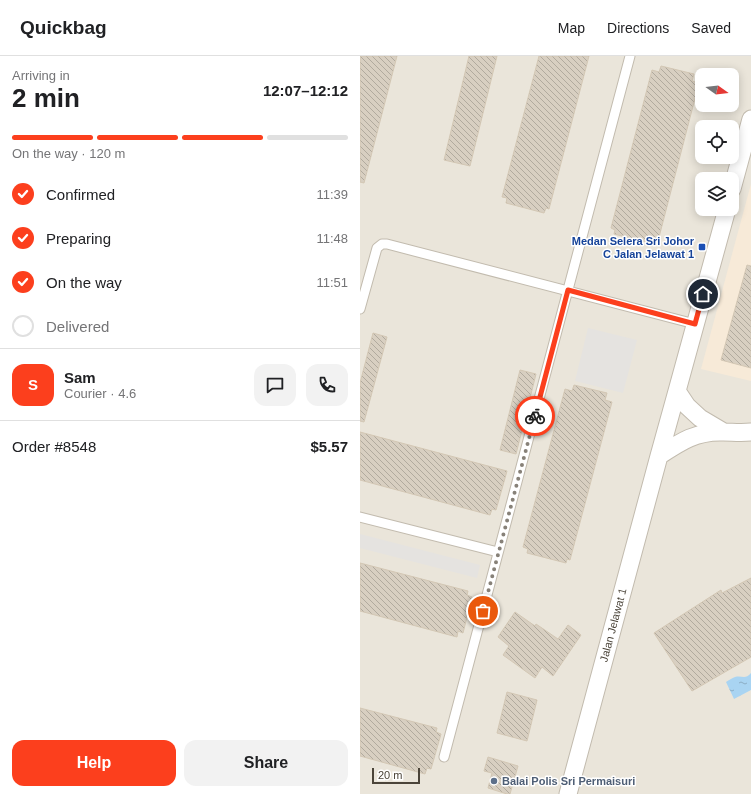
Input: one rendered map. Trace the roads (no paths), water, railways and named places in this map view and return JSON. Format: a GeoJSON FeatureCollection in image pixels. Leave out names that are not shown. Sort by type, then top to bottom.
{"type":"FeatureCollection","features":[{"type":"Feature","properties":{"kind":"street"},"geometry":{"type":"LineString","coordinates":[[737,172],[751,119]]}},
{"type":"Feature","properties":{"kind":"street","name":"Jalan Jelawat 1"},"geometry":{"type":"LineString","coordinates":[[568,794],[724,216]]}},
{"type":"Feature","properties":{"kind":"street"},"geometry":{"type":"LineString","coordinates":[[677,391],[687,406],[700,418],[722,432]]}},
{"type":"Feature","properties":{"kind":"street"},"geometry":{"type":"LineString","coordinates":[[659,456],[682,441],[703,433],[751,432]]}},
{"type":"Feature","properties":{"kind":"lane"},"geometry":{"type":"LineString","coordinates":[[444,757],[630,56]]}},
{"type":"Feature","properties":{"kind":"lane"},"geometry":{"type":"LineString","coordinates":[[360,309],[377,248],[382,244],[387,244],[695,324]]}},
{"type":"Feature","properties":{"kind":"lane"},"geometry":{"type":"LineString","coordinates":[[360,517],[498,552]]}},
{"type":"Feature","properties":{"kind":"water"},"geometry":{"type":"Polygon","coordinates":[[[751,673],[751,690],[734,699],[726,682],[735,677],[745,677],[751,673]]]}},
{"type":"Feature","properties":{"kind":"place","name":"Medan Selera Sri Johor C Jalan Jelawat 1"},"geometry":{"type":"Point","coordinates":[702,247]}},
{"type":"Feature","properties":{"kind":"place","name":"Balai Polis Sri Permaisuri"},"geometry":{"type":"Point","coordinates":[494,781]}}]}
